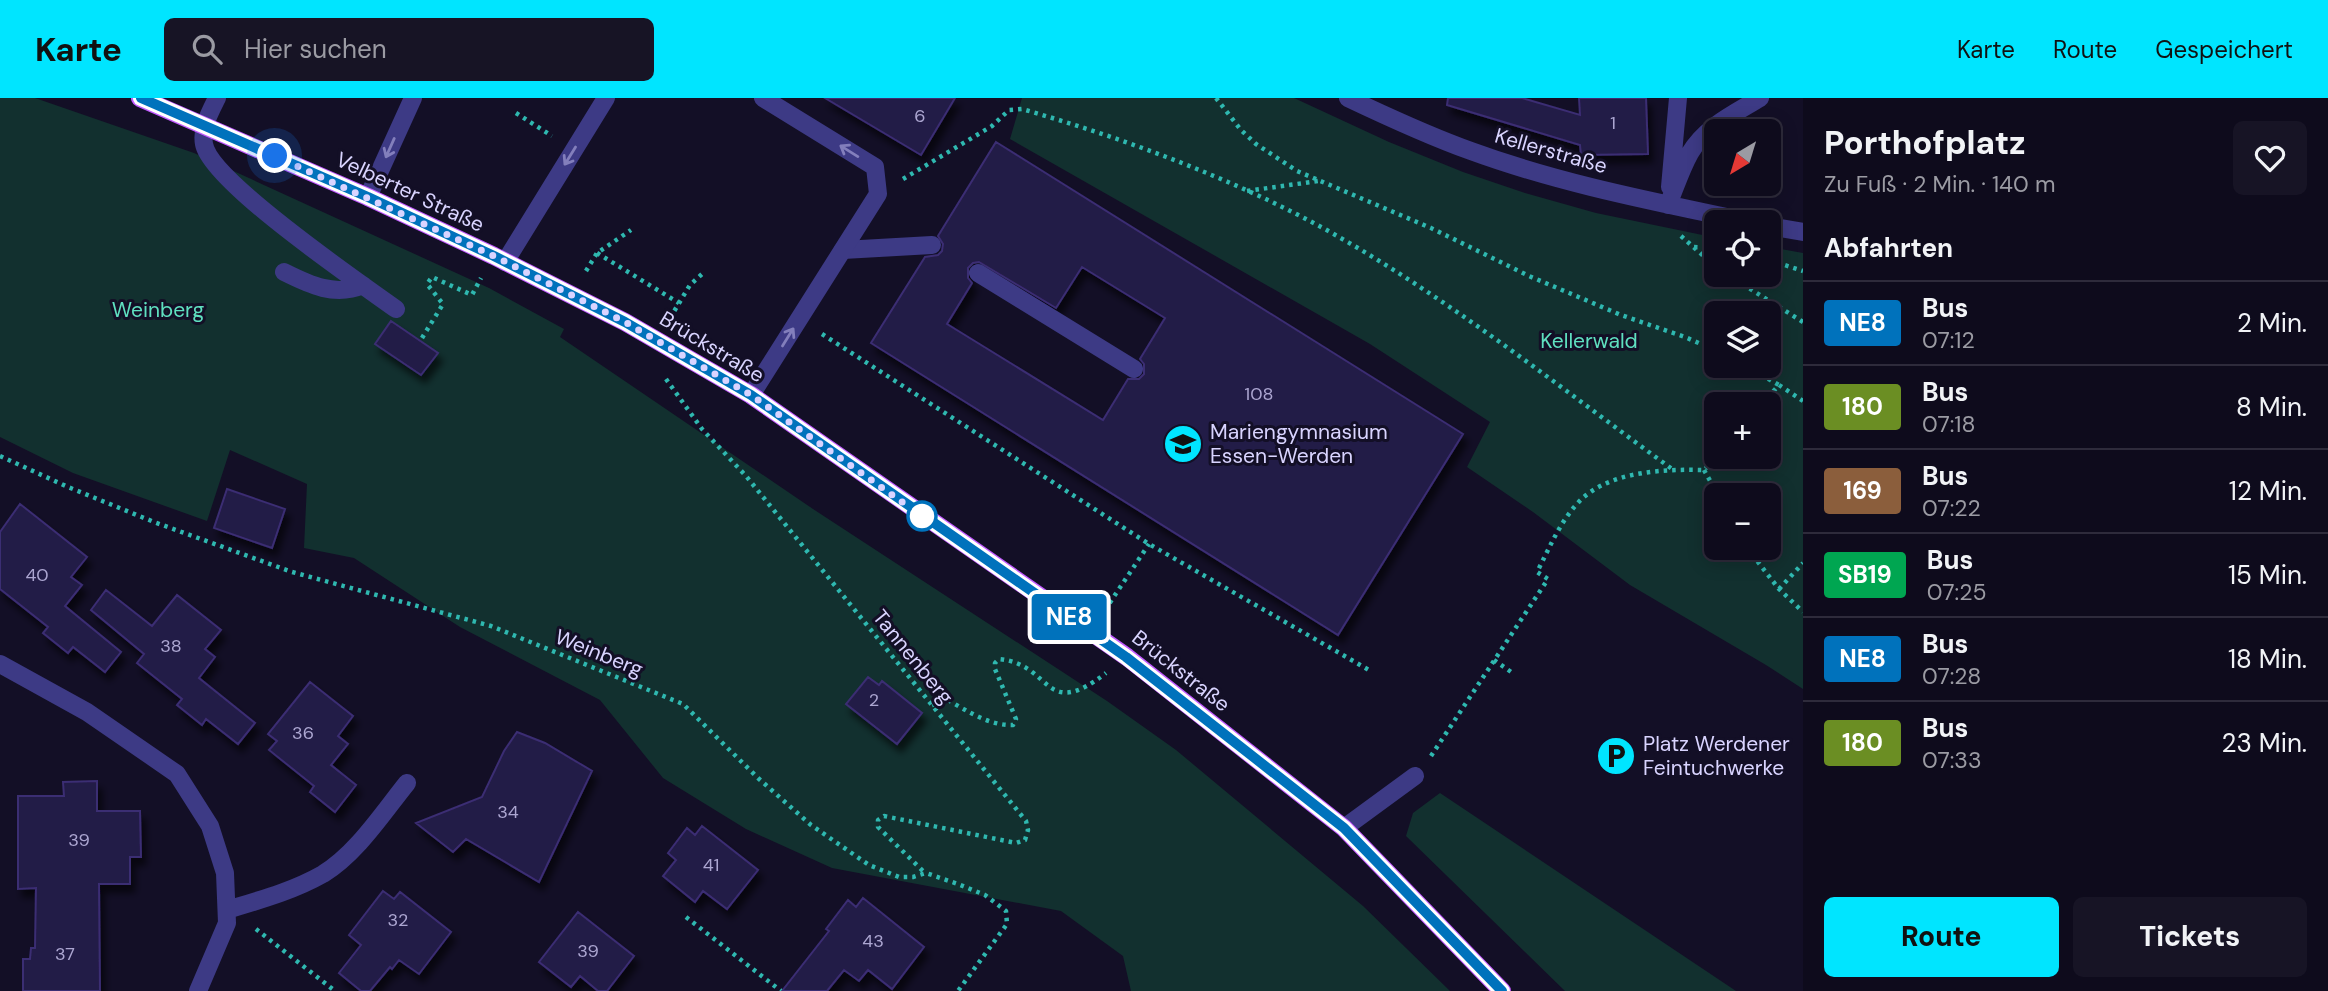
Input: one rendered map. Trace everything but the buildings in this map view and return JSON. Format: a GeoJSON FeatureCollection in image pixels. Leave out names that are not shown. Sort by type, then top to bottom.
{"type":"FeatureCollection","features":[{"type":"Feature","properties":{"kind":"main road","name":"Velberter Straße"},"geometry":{"type":"LineString","coordinates":[[140,98],[368,197],[505,262]]}},
{"type":"Feature","properties":{"kind":"main road","name":"Brückstraße"},"geometry":{"type":"LineString","coordinates":[[505,262],[657,340],[751,395],[1126,657],[1344,828],[1502,991]]}},
{"type":"Feature","properties":{"kind":"street"},"geometry":{"type":"LineString","coordinates":[[216,98],[205,124],[204,146],[218,167],[262,211],[396,309]]}},
{"type":"Feature","properties":{"kind":"street"},"geometry":{"type":"LineString","coordinates":[[368,197],[413,98]]}},
{"type":"Feature","properties":{"kind":"street"},"geometry":{"type":"LineString","coordinates":[[505,262],[606,98]]}},
{"type":"Feature","properties":{"kind":"street"},"geometry":{"type":"LineString","coordinates":[[751,395],[878,194],[875,167],[763,98]]}},
{"type":"Feature","properties":{"kind":"street","name":"Kellerstraße"},"geometry":{"type":"LineString","coordinates":[[1348,98],[1471,151],[1601,190],[1704,212]]}},
{"type":"Feature","properties":{"kind":"street"},"geometry":{"type":"LineString","coordinates":[[1668,205],[1678,98]]}},
{"type":"Feature","properties":{"kind":"street"},"geometry":{"type":"LineString","coordinates":[[1668,205],[1690,153],[1702,138],[1715,126],[1760,98]]}},
{"type":"Feature","properties":{"kind":"street"},"geometry":{"type":"LineString","coordinates":[[1781,228],[1803,232]]}},
{"type":"Feature","properties":{"kind":"street"},"geometry":{"type":"LineString","coordinates":[[843,250],[932,245]]}},
{"type":"Feature","properties":{"kind":"street"},"geometry":{"type":"LineString","coordinates":[[284,272],[313,286],[334,291],[355,289],[363,285]]}},
{"type":"Feature","properties":{"kind":"street"},"geometry":{"type":"LineString","coordinates":[[978,273],[1134,369]]}},
{"type":"Feature","properties":{"kind":"street"},"geometry":{"type":"LineString","coordinates":[[0,664],[86,712],[177,774],[209,826],[225,873],[227,916],[198,991]]}},
{"type":"Feature","properties":{"kind":"street"},"geometry":{"type":"LineString","coordinates":[[1344,828],[1420,770]]}},
{"type":"Feature","properties":{"kind":"street"},"geometry":{"type":"LineString","coordinates":[[227,916],[324,873],[357,845],[407,783]]}},
{"type":"Feature","properties":{"kind":"path"},"geometry":{"type":"LineString","coordinates":[[1216,98],[1241,130],[1267,153],[1297,171],[1431,228],[1530,276],[1704,345]]}},
{"type":"Feature","properties":{"kind":"path"},"geometry":{"type":"LineString","coordinates":[[878,194],[992,127],[1009,110],[1022,109],[1126,143],[1247,191],[1322,228],[1399,274],[1470,322],[1672,469]]}},
{"type":"Feature","properties":{"kind":"path"},"geometry":{"type":"LineString","coordinates":[[516,113],[546,132]]}},
{"type":"Feature","properties":{"kind":"path"},"geometry":{"type":"LineString","coordinates":[[1247,191],[1319,181]]}},
{"type":"Feature","properties":{"kind":"path"},"geometry":{"type":"LineString","coordinates":[[571,295],[597,253],[631,230]]}},
{"type":"Feature","properties":{"kind":"path"},"geometry":{"type":"LineString","coordinates":[[1694,247],[1704,247]]}},
{"type":"Feature","properties":{"kind":"path"},"geometry":{"type":"LineString","coordinates":[[597,253],[679,303]]}},
{"type":"Feature","properties":{"kind":"path"},"geometry":{"type":"LineString","coordinates":[[1781,264],[1803,271]]}},
{"type":"Feature","properties":{"kind":"path"},"geometry":{"type":"LineString","coordinates":[[657,340],[690,285],[702,274]]}},
{"type":"Feature","properties":{"kind":"path"},"geometry":{"type":"LineString","coordinates":[[422,338],[443,304],[427,284],[432,277],[470,294]]}},
{"type":"Feature","properties":{"kind":"path"},"geometry":{"type":"LineString","coordinates":[[1747,287],[1803,322]]}},
{"type":"Feature","properties":{"kind":"path"},"geometry":{"type":"LineString","coordinates":[[799,319],[1149,544],[1370,670]]}},
{"type":"Feature","properties":{"kind":"path","name":"Tannenberg"},"geometry":{"type":"LineString","coordinates":[[663,376],[702,429],[746,476],[1026,821],[1028,830],[1025,840],[1016,842],[884,816],[878,820],[878,827],[926,873]]}},
{"type":"Feature","properties":{"kind":"path"},"geometry":{"type":"LineString","coordinates":[[1767,378],[1803,401]]}},
{"type":"Feature","properties":{"kind":"path"},"geometry":{"type":"LineString","coordinates":[[1773,392],[1779,385]]}},
{"type":"Feature","properties":{"kind":"path","name":"Weinberg"},"geometry":{"type":"LineString","coordinates":[[0,456],[130,512],[267,563],[491,626],[683,704],[758,779],[811,825],[869,864],[899,877],[926,873],[985,895],[1006,911],[1007,924],[958,991]]}},
{"type":"Feature","properties":{"kind":"path"},"geometry":{"type":"LineString","coordinates":[[1420,770],[1548,579],[1537,572],[1563,522],[1577,504],[1592,490],[1614,480],[1672,469],[1704,470],[1711,483]]}},
{"type":"Feature","properties":{"kind":"path"},"geometry":{"type":"LineString","coordinates":[[1091,632],[1149,544]]}},
{"type":"Feature","properties":{"kind":"path"},"geometry":{"type":"LineString","coordinates":[[1756,560],[1779,589],[1803,612]]}},
{"type":"Feature","properties":{"kind":"path"},"geometry":{"type":"LineString","coordinates":[[1779,589],[1803,563]]}},
{"type":"Feature","properties":{"kind":"path"},"geometry":{"type":"LineString","coordinates":[[932,705],[948,700],[979,717],[1007,726],[1013,725],[1016,719],[1010,700],[995,669],[999,659],[1031,672],[1059,692],[1068,694],[1086,689]]}},
{"type":"Feature","properties":{"kind":"path"},"geometry":{"type":"LineString","coordinates":[[1494,660],[1514,674]]}},
{"type":"Feature","properties":{"kind":"path"},"geometry":{"type":"LineString","coordinates":[[227,916],[253,927],[335,991]]}},
{"type":"Feature","properties":{"kind":"path"},"geometry":{"type":"LineString","coordinates":[[687,916],[781,991]]}},
{"type":"Feature","properties":{"kind":"green space","name":"Weinberg"},"geometry":{"type":"Polygon","coordinates":[[[0,98],[35,98],[194,153],[489,288],[564,329],[560,337],[813,509],[1107,701],[1176,750],[1363,906],[1450,991],[1131,991],[1123,956],[1061,911],[832,868],[746,829],[663,778],[600,700],[460,627],[354,558],[304,548],[307,484],[230,450],[207,521],[73,473],[0,437],[0,98]]]}},
{"type":"Feature","properties":{"kind":"green space","name":"Kellerwald"},"geometry":{"type":"Polygon","coordinates":[[[1022,98],[1294,98],[1389,142],[1463,172],[1525,193],[1596,213],[1704,235],[1704,287],[1781,287],[1781,249],[1803,253],[1803,689],[1630,585],[1533,512],[1467,467],[1490,422],[1370,344],[1010,139],[1022,98]]]}},
{"type":"Feature","properties":{"kind":"green space"},"geometry":{"type":"Polygon","coordinates":[[[1440,793],[1736,991],[1565,991],[1406,836],[1413,813],[1440,793]]]}},
{"type":"Feature","properties":{"kind":"bus line","name":"NE8"},"geometry":{"type":"LineString","coordinates":[[141,98],[205,124],[494,256],[625,322],[751,395],[1126,657],[1344,828],[1502,991]]}},
{"type":"Feature","properties":{"kind":"place","name":"Mariengymnasium Essen-Werden"},"geometry":{"type":"Point","coordinates":[1183,444]}},
{"type":"Feature","properties":{"kind":"place","name":"Platz Werdener Feintuchwerke"},"geometry":{"type":"Point","coordinates":[1616,756]}},
{"type":"Feature","properties":{"kind":"route"},"geometry":{"type":"LineString","coordinates":[[275,156],[494,256],[625,322],[751,395],[922,516]]}}]}
